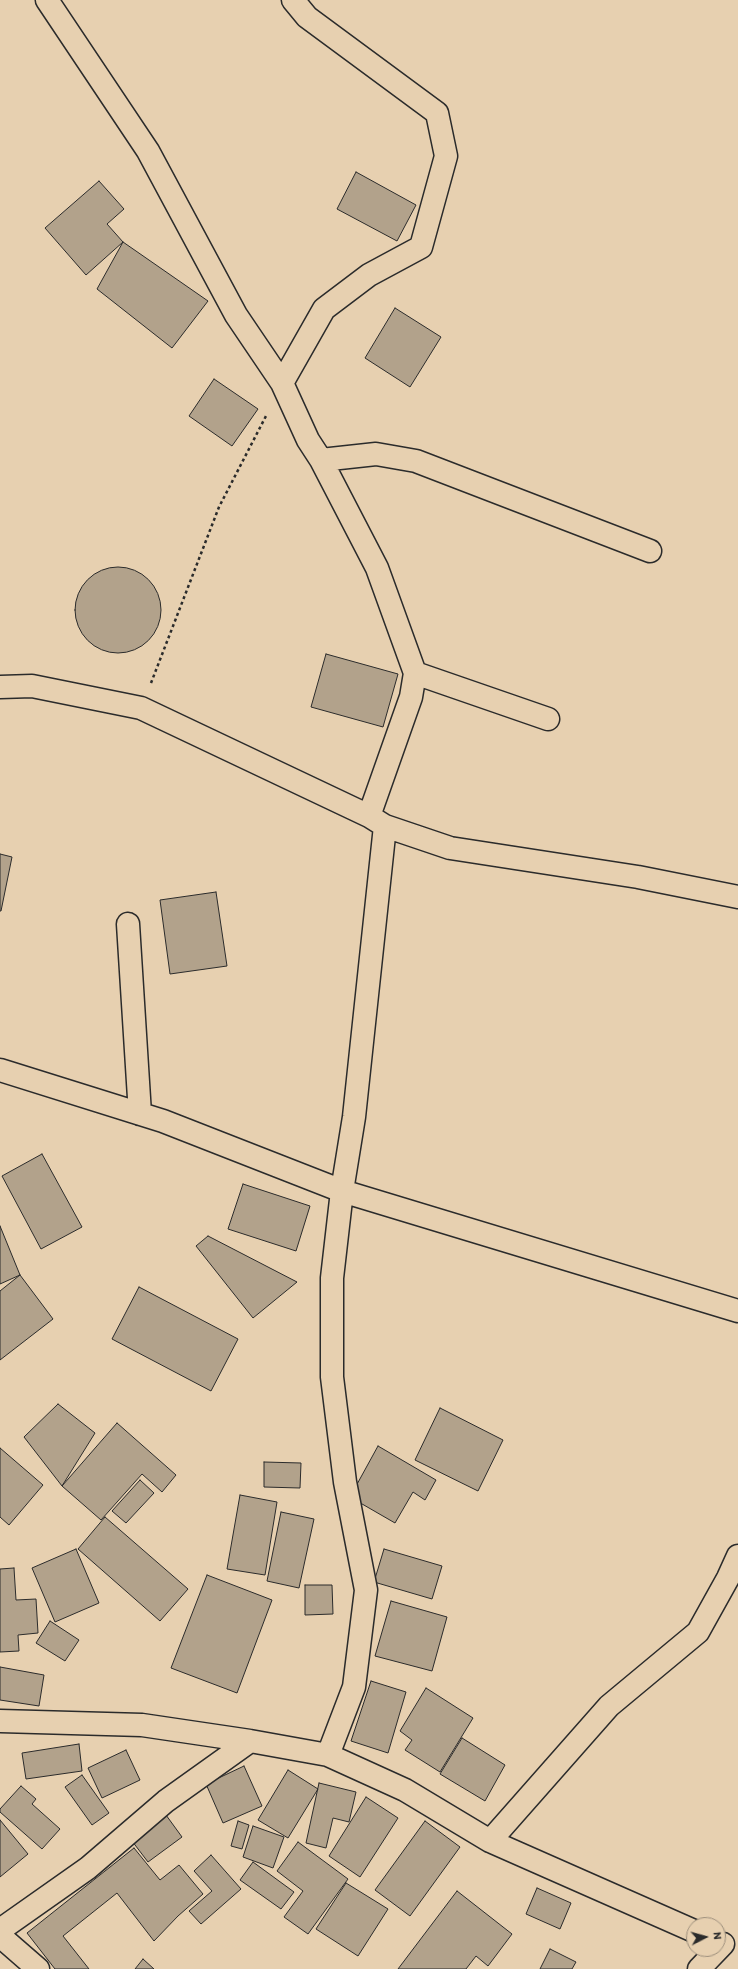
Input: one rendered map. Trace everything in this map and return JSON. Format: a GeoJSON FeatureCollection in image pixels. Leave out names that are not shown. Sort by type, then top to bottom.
{"type":"FeatureCollection","features":[{"type":"Feature","properties":{"kind":"street"},"geometry":{"type":"LineString","coordinates":[[47,0],[148,151],[236,315],[284,388],[308,440],[321,460],[377,568],[414,673],[411,697],[377,821],[354,1117],[342,1191],[332,1278],[332,1377],[345,1482],[366,1590],[354,1687],[328,1755]]}},
{"type":"Feature","properties":{"kind":"street"},"geometry":{"type":"LineString","coordinates":[[284,388],[324,309],[369,275],[421,247],[446,156],[437,113],[307,18],[293,0]]}},
{"type":"Feature","properties":{"kind":"street"},"geometry":{"type":"LineString","coordinates":[[321,460],[376,454],[416,461],[650,551]]}},
{"type":"Feature","properties":{"kind":"street"},"geometry":{"type":"LineString","coordinates":[[414,673],[548,720]]}},
{"type":"Feature","properties":{"kind":"street"},"geometry":{"type":"LineString","coordinates":[[0,687],[32,686],[140,708],[377,821],[450,848],[638,877],[738,897]]}},
{"type":"Feature","properties":{"kind":"street"},"geometry":{"type":"LineString","coordinates":[[128,924],[140,1114]]}},
{"type":"Feature","properties":{"kind":"street"},"geometry":{"type":"LineString","coordinates":[[0,1070],[163,1121],[342,1191],[738,1311]]}},
{"type":"Feature","properties":{"kind":"street"},"geometry":{"type":"LineString","coordinates":[[490,1841],[609,1706],[698,1632],[728,1578],[738,1556]]}},
{"type":"Feature","properties":{"kind":"street"},"geometry":{"type":"LineString","coordinates":[[0,1721],[142,1725],[250,1741],[328,1755],[405,1790],[490,1841],[686,1927]]}},
{"type":"Feature","properties":{"kind":"street"},"geometry":{"type":"LineString","coordinates":[[0,1930],[88,1868],[166,1801],[250,1741]]}},
{"type":"Feature","properties":{"kind":"street"},"geometry":{"type":"LineString","coordinates":[[0,1936],[38,1969]]}},
{"type":"Feature","properties":{"kind":"street"},"geometry":{"type":"LineString","coordinates":[[700,1969],[714,1957]]}},
{"type":"Feature","properties":{"kind":"path"},"geometry":{"type":"LineString","coordinates":[[140,708],[219,507],[265,417],[284,388]]}},
{"type":"Feature","properties":{"kind":"building"},"geometry":{"type":"Polygon","coordinates":[[[356,172],[416,205],[397,241],[337,209],[356,172]]]}},
{"type":"Feature","properties":{"kind":"building"},"geometry":{"type":"Polygon","coordinates":[[[99,181],[124,209],[107,224],[123,242],[86,275],[45,228],[99,181]]]}},
{"type":"Feature","properties":{"kind":"building"},"geometry":{"type":"Polygon","coordinates":[[[123,242],[208,301],[172,348],[97,289],[123,242]]]}},
{"type":"Feature","properties":{"kind":"building"},"geometry":{"type":"Polygon","coordinates":[[[395,308],[441,337],[410,387],[365,358],[395,308]]]}},
{"type":"Feature","properties":{"kind":"building"},"geometry":{"type":"Polygon","coordinates":[[[214,379],[258,409],[232,446],[189,416],[214,379]]]}},
{"type":"Feature","properties":{"kind":"building"},"geometry":{"type":"Polygon","coordinates":[[[110,567],[126,567],[135,570],[149,579],[158,593],[161,602],[161,618],[158,627],[149,641],[135,650],[126,653],[110,653],[94,646],[87,641],[82,634],[75,618],[75,602],[82,586],[87,579],[94,574],[110,567]]]}},
{"type":"Feature","properties":{"kind":"building"},"geometry":{"type":"Polygon","coordinates":[[[326,654],[398,674],[383,727],[311,707],[326,654]]]}},
{"type":"Feature","properties":{"kind":"building"},"geometry":{"type":"Polygon","coordinates":[[[0,854],[12,857],[1,911],[0,911],[0,854]]]}},
{"type":"Feature","properties":{"kind":"building"},"geometry":{"type":"Polygon","coordinates":[[[216,892],[227,966],[170,974],[160,900],[216,892]]]}},
{"type":"Feature","properties":{"kind":"building"},"geometry":{"type":"Polygon","coordinates":[[[42,1154],[82,1227],[41,1249],[2,1176],[42,1154]]]}},
{"type":"Feature","properties":{"kind":"building"},"geometry":{"type":"Polygon","coordinates":[[[243,1184],[310,1206],[296,1251],[228,1229],[243,1184]]]}},
{"type":"Feature","properties":{"kind":"building"},"geometry":{"type":"Polygon","coordinates":[[[0,1226],[20,1275],[0,1284],[0,1226]]]}},
{"type":"Feature","properties":{"kind":"building"},"geometry":{"type":"Polygon","coordinates":[[[208,1236],[297,1282],[253,1318],[196,1246],[208,1236]]]}},
{"type":"Feature","properties":{"kind":"building"},"geometry":{"type":"Polygon","coordinates":[[[20,1275],[53,1319],[0,1360],[0,1291],[20,1275]]]}},
{"type":"Feature","properties":{"kind":"building"},"geometry":{"type":"Polygon","coordinates":[[[139,1287],[238,1339],[211,1391],[112,1339],[139,1287]]]}},
{"type":"Feature","properties":{"kind":"building"},"geometry":{"type":"Polygon","coordinates":[[[58,1404],[95,1433],[62,1486],[24,1437],[58,1404]]]}},
{"type":"Feature","properties":{"kind":"building"},"geometry":{"type":"Polygon","coordinates":[[[440,1408],[503,1440],[478,1491],[415,1460],[440,1408]]]}},
{"type":"Feature","properties":{"kind":"building"},"geometry":{"type":"Polygon","coordinates":[[[117,1423],[176,1475],[162,1492],[142,1474],[101,1520],[62,1486],[117,1423]]]}},
{"type":"Feature","properties":{"kind":"building"},"geometry":{"type":"Polygon","coordinates":[[[378,1446],[436,1480],[425,1500],[413,1492],[395,1523],[350,1497],[378,1446]]]}},
{"type":"Feature","properties":{"kind":"building"},"geometry":{"type":"Polygon","coordinates":[[[0,1448],[43,1485],[9,1525],[0,1517],[0,1448]]]}},
{"type":"Feature","properties":{"kind":"building"},"geometry":{"type":"Polygon","coordinates":[[[264,1462],[301,1463],[300,1488],[264,1487],[264,1462]]]}},
{"type":"Feature","properties":{"kind":"building"},"geometry":{"type":"Polygon","coordinates":[[[140,1480],[154,1493],[126,1523],[112,1511],[140,1480]]]}},
{"type":"Feature","properties":{"kind":"building"},"geometry":{"type":"Polygon","coordinates":[[[240,1495],[277,1502],[265,1575],[227,1569],[240,1495]]]}},
{"type":"Feature","properties":{"kind":"building"},"geometry":{"type":"Polygon","coordinates":[[[281,1512],[314,1519],[299,1588],[267,1581],[281,1512]]]}},
{"type":"Feature","properties":{"kind":"building"},"geometry":{"type":"Polygon","coordinates":[[[105,1517],[188,1589],[160,1621],[78,1549],[105,1517]]]}},
{"type":"Feature","properties":{"kind":"building"},"geometry":{"type":"Polygon","coordinates":[[[76,1549],[99,1603],[55,1622],[32,1568],[76,1549]]]}},
{"type":"Feature","properties":{"kind":"building"},"geometry":{"type":"Polygon","coordinates":[[[384,1549],[442,1566],[432,1599],[374,1582],[384,1549]]]}},
{"type":"Feature","properties":{"kind":"building"},"geometry":{"type":"Polygon","coordinates":[[[14,1568],[16,1600],[36,1599],[38,1633],[18,1635],[19,1651],[0,1652],[0,1569],[14,1568]]]}},
{"type":"Feature","properties":{"kind":"building"},"geometry":{"type":"Polygon","coordinates":[[[207,1575],[272,1600],[237,1693],[171,1668],[207,1575]]]}},
{"type":"Feature","properties":{"kind":"building"},"geometry":{"type":"Polygon","coordinates":[[[305,1585],[332,1585],[333,1614],[305,1615],[305,1585]]]}},
{"type":"Feature","properties":{"kind":"building"},"geometry":{"type":"Polygon","coordinates":[[[391,1601],[447,1617],[432,1671],[375,1656],[391,1601]]]}},
{"type":"Feature","properties":{"kind":"building"},"geometry":{"type":"Polygon","coordinates":[[[50,1621],[79,1640],[65,1661],[36,1643],[50,1621]]]}},
{"type":"Feature","properties":{"kind":"building"},"geometry":{"type":"Polygon","coordinates":[[[0,1667],[44,1675],[39,1706],[0,1700],[0,1667]]]}},
{"type":"Feature","properties":{"kind":"building"},"geometry":{"type":"Polygon","coordinates":[[[371,1681],[406,1692],[388,1753],[351,1741],[371,1681]]]}},
{"type":"Feature","properties":{"kind":"building"},"geometry":{"type":"Polygon","coordinates":[[[426,1688],[473,1718],[440,1772],[405,1750],[412,1740],[400,1731],[426,1688]]]}},
{"type":"Feature","properties":{"kind":"building"},"geometry":{"type":"Polygon","coordinates":[[[462,1738],[505,1765],[485,1801],[440,1774],[462,1738]]]}},
{"type":"Feature","properties":{"kind":"building"},"geometry":{"type":"Polygon","coordinates":[[[79,1744],[82,1771],[26,1779],[22,1753],[79,1744]]]}},
{"type":"Feature","properties":{"kind":"building"},"geometry":{"type":"Polygon","coordinates":[[[126,1750],[140,1780],[102,1798],[88,1768],[126,1750]]]}},
{"type":"Feature","properties":{"kind":"building"},"geometry":{"type":"Polygon","coordinates":[[[244,1766],[262,1806],[223,1823],[206,1784],[244,1766]]]}},
{"type":"Feature","properties":{"kind":"building"},"geometry":{"type":"Polygon","coordinates":[[[288,1770],[318,1789],[288,1838],[258,1820],[288,1770]]]}},
{"type":"Feature","properties":{"kind":"building"},"geometry":{"type":"Polygon","coordinates":[[[82,1775],[109,1813],[92,1825],[65,1787],[82,1775]]]}},
{"type":"Feature","properties":{"kind":"building"},"geometry":{"type":"Polygon","coordinates":[[[319,1783],[356,1792],[349,1822],[333,1818],[326,1848],[306,1843],[319,1783]]]}},
{"type":"Feature","properties":{"kind":"building"},"geometry":{"type":"Polygon","coordinates":[[[21,1786],[36,1799],[32,1804],[60,1829],[42,1849],[0,1812],[0,1809],[21,1786]]]}},
{"type":"Feature","properties":{"kind":"building"},"geometry":{"type":"Polygon","coordinates":[[[366,1797],[398,1818],[360,1877],[329,1856],[366,1797]]]}},
{"type":"Feature","properties":{"kind":"building"},"geometry":{"type":"Polygon","coordinates":[[[166,1815],[182,1837],[148,1862],[132,1841],[166,1815]]]}},
{"type":"Feature","properties":{"kind":"building"},"geometry":{"type":"Polygon","coordinates":[[[0,1820],[28,1854],[0,1877],[0,1820]]]}},
{"type":"Feature","properties":{"kind":"building"},"geometry":{"type":"Polygon","coordinates":[[[238,1821],[249,1825],[242,1849],[231,1846],[238,1821]]]}},
{"type":"Feature","properties":{"kind":"building"},"geometry":{"type":"Polygon","coordinates":[[[425,1821],[460,1847],[410,1916],[375,1890],[425,1821]]]}},
{"type":"Feature","properties":{"kind":"building"},"geometry":{"type":"Polygon","coordinates":[[[253,1826],[284,1837],[273,1868],[243,1857],[253,1826]]]}},
{"type":"Feature","properties":{"kind":"building"},"geometry":{"type":"Polygon","coordinates":[[[298,1842],[348,1879],[308,1934],[284,1917],[303,1891],[277,1871],[298,1842]]]}},
{"type":"Feature","properties":{"kind":"building"},"geometry":{"type":"Polygon","coordinates":[[[134,1848],[160,1880],[179,1865],[203,1894],[178,1916],[154,1941],[117,1893],[63,1936],[89,1969],[55,1969],[27,1933],[134,1848]]]}},
{"type":"Feature","properties":{"kind":"building"},"geometry":{"type":"Polygon","coordinates":[[[211,1855],[241,1889],[201,1924],[189,1911],[212,1891],[194,1871],[211,1855]]]}},
{"type":"Feature","properties":{"kind":"building"},"geometry":{"type":"Polygon","coordinates":[[[253,1862],[294,1892],[281,1909],[240,1880],[253,1862]]]}},
{"type":"Feature","properties":{"kind":"building"},"geometry":{"type":"Polygon","coordinates":[[[346,1883],[388,1909],[358,1956],[316,1929],[346,1883]]]}},
{"type":"Feature","properties":{"kind":"building"},"geometry":{"type":"Polygon","coordinates":[[[537,1888],[571,1903],[560,1929],[526,1914],[537,1888]]]}},
{"type":"Feature","properties":{"kind":"building"},"geometry":{"type":"Polygon","coordinates":[[[457,1891],[512,1934],[488,1966],[476,1956],[466,1969],[398,1969],[457,1891]]]}},
{"type":"Feature","properties":{"kind":"building"},"geometry":{"type":"Polygon","coordinates":[[[550,1949],[576,1962],[572,1969],[540,1969],[550,1949]]]}},
{"type":"Feature","properties":{"kind":"building"},"geometry":{"type":"Polygon","coordinates":[[[143,1959],[154,1969],[135,1969],[143,1959]]]}}]}
